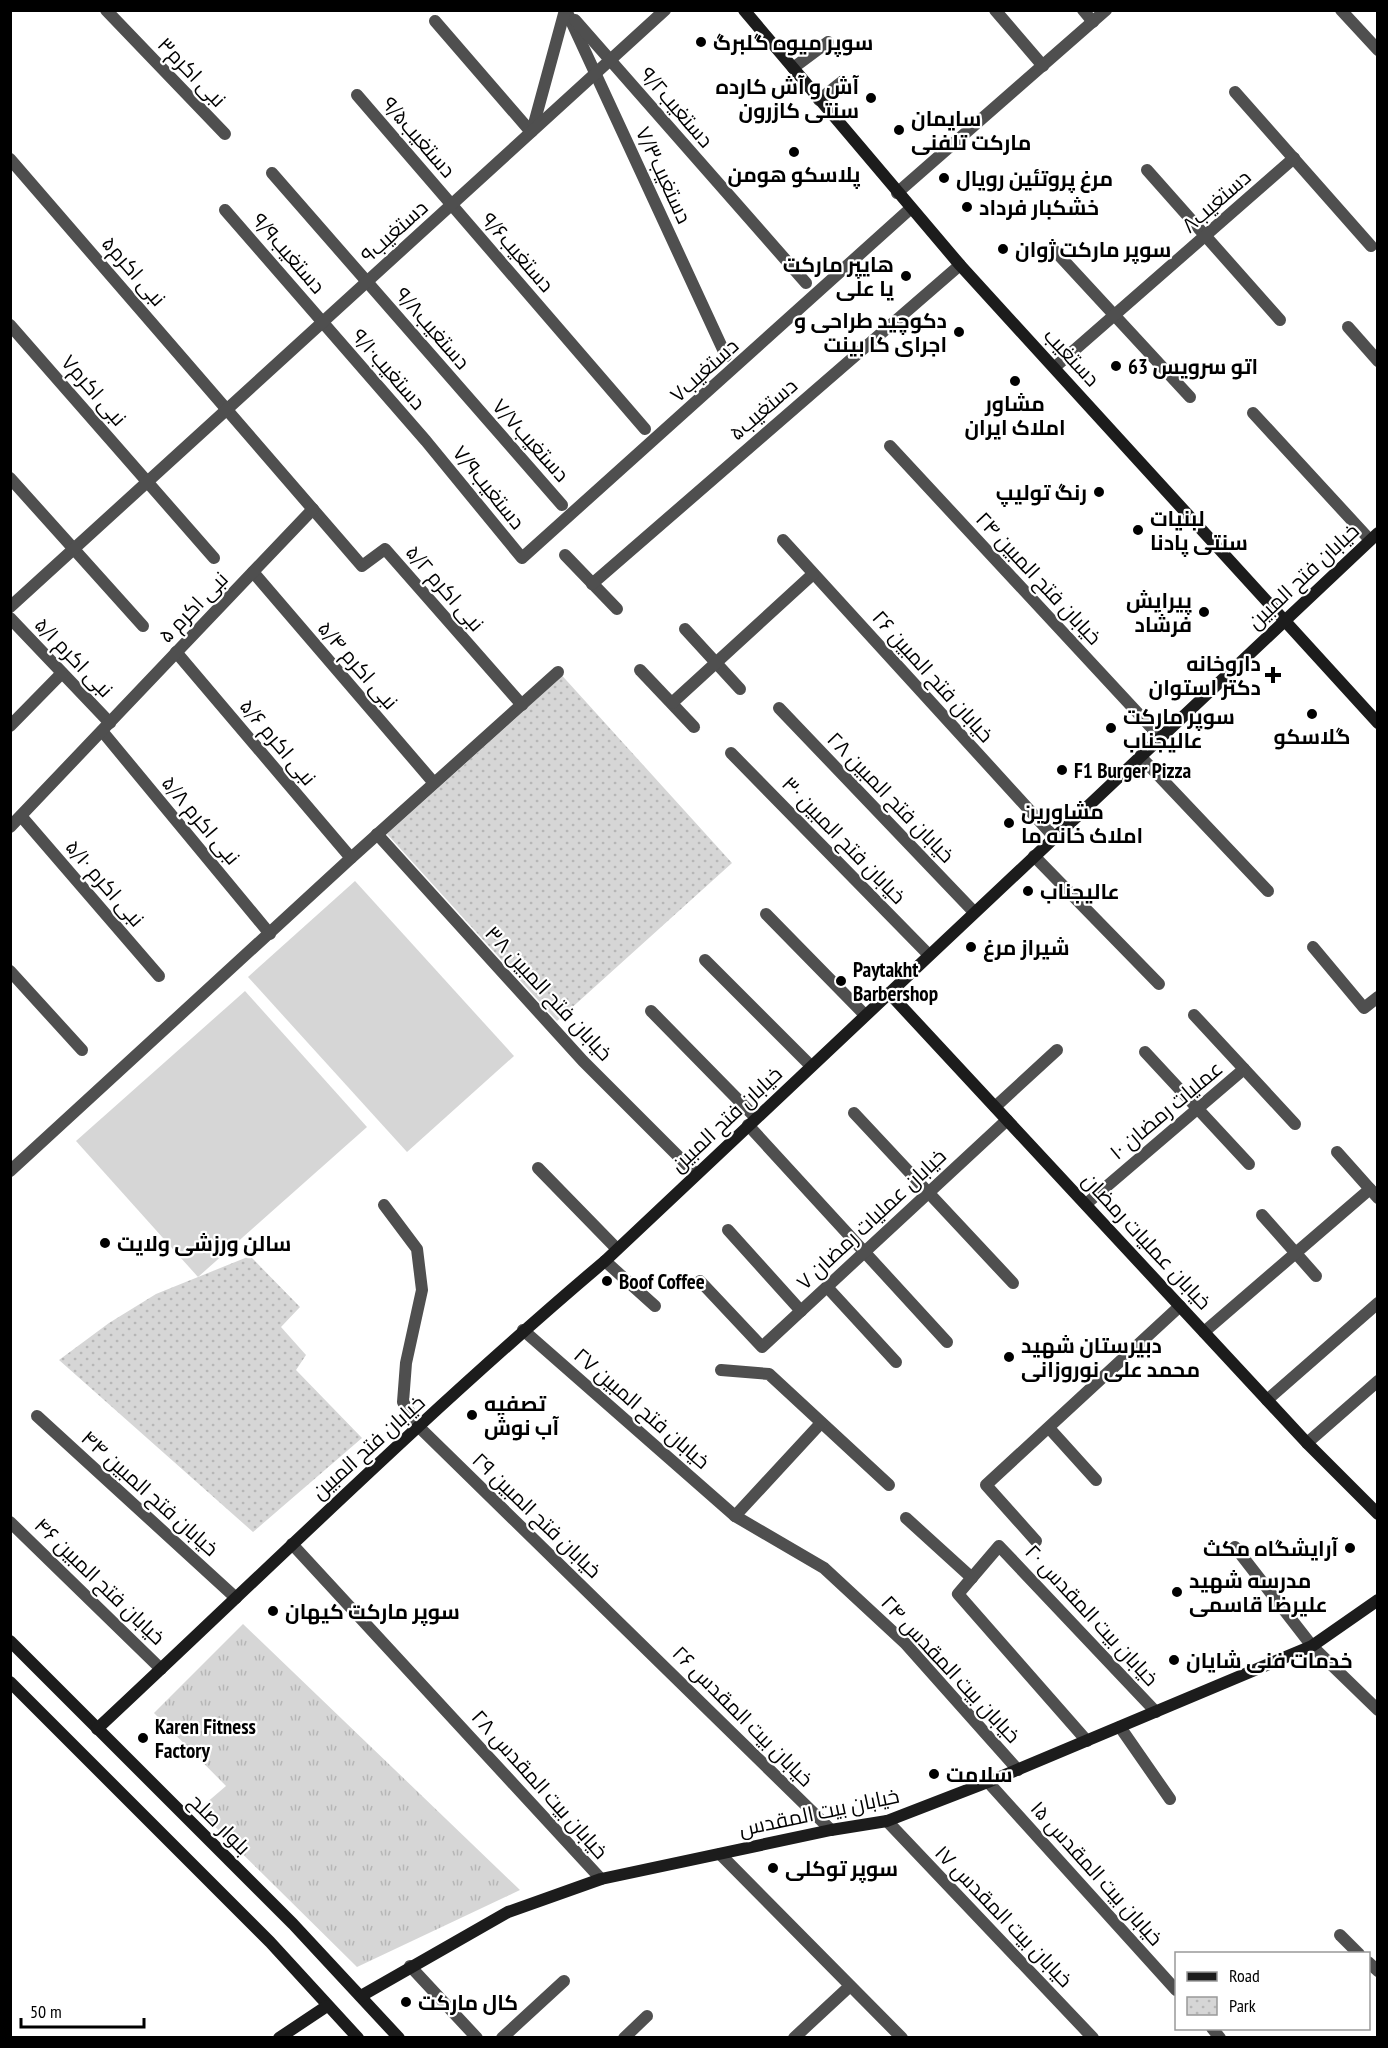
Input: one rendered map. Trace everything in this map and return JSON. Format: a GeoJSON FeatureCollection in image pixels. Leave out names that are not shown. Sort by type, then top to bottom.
{"type":"FeatureCollection","features":[{"type":"Feature","properties":{"kind":"street","name":"نبی اکرم۳"},"geometry":{"type":"LineString","coordinates":[[106,10],[225,134]]}},
{"type":"Feature","properties":{"kind":"street","name":"دستغیب۹/۲"},"geometry":{"type":"LineString","coordinates":[[566,10],[806,284]]}},
{"type":"Feature","properties":{"kind":"street"},"geometry":{"type":"LineString","coordinates":[[531,132],[566,10]]}},
{"type":"Feature","properties":{"kind":"street","name":"دستغیب۷/۳"},"geometry":{"type":"LineString","coordinates":[[566,10],[726,356]]}},
{"type":"Feature","properties":{"kind":"street","name":"دستغیب۹"},"geometry":{"type":"LineString","coordinates":[[74,549],[665,10]]}},
{"type":"Feature","properties":{"kind":"street","name":"دستغیب"},"geometry":{"type":"LineString","coordinates":[[744,10],[910,209],[1286,619],[1377,723]]}},
{"type":"Feature","properties":{"kind":"street"},"geometry":{"type":"LineString","coordinates":[[995,10],[1043,66]]}},
{"type":"Feature","properties":{"kind":"street"},"geometry":{"type":"LineString","coordinates":[[1083,10],[1093,22]]}},
{"type":"Feature","properties":{"kind":"street"},"geometry":{"type":"LineString","coordinates":[[897,193],[1106,10]]}},
{"type":"Feature","properties":{"kind":"street"},"geometry":{"type":"LineString","coordinates":[[1341,10],[1377,50]]}},
{"type":"Feature","properties":{"kind":"street"},"geometry":{"type":"LineString","coordinates":[[435,21],[531,132]]}},
{"type":"Feature","properties":{"kind":"street"},"geometry":{"type":"LineString","coordinates":[[793,68],[828,42]]}},
{"type":"Feature","properties":{"kind":"street"},"geometry":{"type":"LineString","coordinates":[[819,100],[843,81]]}},
{"type":"Feature","properties":{"kind":"street"},"geometry":{"type":"LineString","coordinates":[[1235,92],[1371,246]]}},
{"type":"Feature","properties":{"kind":"street","name":"۹/۵دستغیب"},"geometry":{"type":"LineString","coordinates":[[357,94],[452,205]]}},
{"type":"Feature","properties":{"kind":"street","name":"دستغیب۸"},"geometry":{"type":"LineString","coordinates":[[1055,367],[1294,158]]}},
{"type":"Feature","properties":{"kind":"street","name":"نبی اکرم۵"},"geometry":{"type":"LineString","coordinates":[[10,159],[228,409]]}},
{"type":"Feature","properties":{"kind":"street"},"geometry":{"type":"LineString","coordinates":[[1147,170],[1280,320]]}},
{"type":"Feature","properties":{"kind":"street","name":"دستغیب۹/۸"},"geometry":{"type":"LineString","coordinates":[[272,173],[470,400]]}},
{"type":"Feature","properties":{"kind":"street","name":"دستغیب۹/۶"},"geometry":{"type":"LineString","coordinates":[[452,205],[645,429]]}},
{"type":"Feature","properties":{"kind":"street","name":"دستغیب۷"},"geometry":{"type":"LineString","coordinates":[[522,558],[910,209]]}},
{"type":"Feature","properties":{"kind":"street","name":"دستغیب۹/۹"},"geometry":{"type":"LineString","coordinates":[[225,210],[323,322]]}},
{"type":"Feature","properties":{"kind":"street"},"geometry":{"type":"LineString","coordinates":[[1055,251],[1190,397]]}},
{"type":"Feature","properties":{"kind":"street","name":"دستغیب۵"},"geometry":{"type":"LineString","coordinates":[[592,584],[960,264]]}},
{"type":"Feature","properties":{"kind":"street","name":"دستغیب۹/۱۰"},"geometry":{"type":"LineString","coordinates":[[323,322],[426,441]]}},
{"type":"Feature","properties":{"kind":"street","name":"نبی اکرم۷"},"geometry":{"type":"LineString","coordinates":[[10,325],[214,558]]}},
{"type":"Feature","properties":{"kind":"street"},"geometry":{"type":"LineString","coordinates":[[1348,327],[1377,361]]}},
{"type":"Feature","properties":{"kind":"street","name":"دستغیب۷/۷"},"geometry":{"type":"LineString","coordinates":[[470,400],[562,505]]}},
{"type":"Feature","properties":{"kind":"street"},"geometry":{"type":"LineString","coordinates":[[228,409],[313,508]]}},
{"type":"Feature","properties":{"kind":"street"},"geometry":{"type":"LineString","coordinates":[[1253,413],[1374,536]]}},
{"type":"Feature","properties":{"kind":"street","name":"دستغیب۷/۹"},"geometry":{"type":"LineString","coordinates":[[426,441],[522,558]]}},
{"type":"Feature","properties":{"kind":"street","name":"خیابان فتح المبین ۲۴"},"geometry":{"type":"LineString","coordinates":[[890,446],[1160,737]]}},
{"type":"Feature","properties":{"kind":"street"},"geometry":{"type":"LineString","coordinates":[[10,478],[143,626]]}},
{"type":"Feature","properties":{"kind":"street","name":"نبی اکرم ۵"},"geometry":{"type":"LineString","coordinates":[[10,827],[313,508]]}},
{"type":"Feature","properties":{"kind":"street","name":"نبی اکرم ۵/۲"},"geometry":{"type":"LineString","coordinates":[[313,508],[363,566],[385,549],[522,705]]}},
{"type":"Feature","properties":{"kind":"street","name":"خیابان فتح المبین"},"geometry":{"type":"LineString","coordinates":[[97,1729],[523,1330],[605,1261],[1374,536]]}},
{"type":"Feature","properties":{"kind":"street","name":"خیابان فتح المبین ۲۶"},"geometry":{"type":"LineString","coordinates":[[783,540],[1054,837]]}},
{"type":"Feature","properties":{"kind":"street"},"geometry":{"type":"LineString","coordinates":[[10,607],[74,549]]}},
{"type":"Feature","properties":{"kind":"street"},"geometry":{"type":"LineString","coordinates":[[565,555],[616,609]]}},
{"type":"Feature","properties":{"kind":"street","name":"نبی اکرم ۵/۴"},"geometry":{"type":"LineString","coordinates":[[253,572],[434,783]]}},
{"type":"Feature","properties":{"kind":"street"},"geometry":{"type":"LineString","coordinates":[[672,703],[813,574]]}},
{"type":"Feature","properties":{"kind":"street","name":"نبی اکرم ۵/۱"},"geometry":{"type":"LineString","coordinates":[[10,618],[63,673],[106,727]]}},
{"type":"Feature","properties":{"kind":"street"},"geometry":{"type":"LineString","coordinates":[[685,629],[740,689]]}},
{"type":"Feature","properties":{"kind":"street","name":"نبی اکرم ۵/۶"},"geometry":{"type":"LineString","coordinates":[[176,652],[351,858]]}},
{"type":"Feature","properties":{"kind":"street"},"geometry":{"type":"LineString","coordinates":[[640,670],[694,727]]}},
{"type":"Feature","properties":{"kind":"street"},"geometry":{"type":"LineString","coordinates":[[10,1171],[377,834],[558,672]]}},
{"type":"Feature","properties":{"kind":"street"},"geometry":{"type":"LineString","coordinates":[[10,726],[63,673]]}},
{"type":"Feature","properties":{"kind":"street","name":"خیابان فتح المبین ۲۸"},"geometry":{"type":"LineString","coordinates":[[779,708],[974,912]]}},
{"type":"Feature","properties":{"kind":"street","name":"نبی اکرم ۵/۸"},"geometry":{"type":"LineString","coordinates":[[106,727],[270,934]]}},
{"type":"Feature","properties":{"kind":"street","name":"خیابان فتح المبین ۳۰"},"geometry":{"type":"LineString","coordinates":[[730,753],[929,955]]}},
{"type":"Feature","properties":{"kind":"street"},"geometry":{"type":"LineString","coordinates":[[1140,756],[1268,891]]}},
{"type":"Feature","properties":{"kind":"street","name":"نبی اکرم ۵/۱۰"},"geometry":{"type":"LineString","coordinates":[[21,816],[159,976]]}},
{"type":"Feature","properties":{"kind":"street","name":"خیابان فتح المبین ۳۸"},"geometry":{"type":"LineString","coordinates":[[377,834],[583,1061],[696,1174]]}},
{"type":"Feature","properties":{"kind":"street"},"geometry":{"type":"LineString","coordinates":[[1034,856],[1159,984]]}},
{"type":"Feature","properties":{"kind":"street"},"geometry":{"type":"LineString","coordinates":[[766,914],[865,1015]]}},
{"type":"Feature","properties":{"kind":"street"},"geometry":{"type":"LineString","coordinates":[[1312,947],[1364,1008],[1377,997]]}},
{"type":"Feature","properties":{"kind":"street"},"geometry":{"type":"LineString","coordinates":[[705,960],[811,1066]]}},
{"type":"Feature","properties":{"kind":"street"},"geometry":{"type":"LineString","coordinates":[[10,971],[82,1050]]}},
{"type":"Feature","properties":{"kind":"street","name":"خیابان عملیات رمضان"},"geometry":{"type":"LineString","coordinates":[[889,993],[1307,1443],[1377,1514]]}},
{"type":"Feature","properties":{"kind":"street"},"geometry":{"type":"LineString","coordinates":[[651,1011],[752,1121],[864,1252],[947,1342]]}},
{"type":"Feature","properties":{"kind":"street"},"geometry":{"type":"LineString","coordinates":[[1194,1015],[1295,1125]]}},
{"type":"Feature","properties":{"kind":"street"},"geometry":{"type":"LineString","coordinates":[[995,1107],[1057,1050]]}},
{"type":"Feature","properties":{"kind":"street"},"geometry":{"type":"LineString","coordinates":[[1145,1052],[1249,1164]]}},
{"type":"Feature","properties":{"kind":"street","name":"عملیات رمضان ۱۰"},"geometry":{"type":"LineString","coordinates":[[1086,1204],[1244,1070]]}},
{"type":"Feature","properties":{"kind":"street"},"geometry":{"type":"LineString","coordinates":[[854,1113],[1012,1283]]}},
{"type":"Feature","properties":{"kind":"street","name":"خیابان عملیات رمضان ۷"},"geometry":{"type":"LineString","coordinates":[[700,1281],[762,1347],[1007,1120]]}},
{"type":"Feature","properties":{"kind":"street"},"geometry":{"type":"LineString","coordinates":[[1204,1332],[1295,1253],[1374,1193],[1337,1152]]}},
{"type":"Feature","properties":{"kind":"street"},"geometry":{"type":"LineString","coordinates":[[538,1168],[617,1249]]}},
{"type":"Feature","properties":{"kind":"street","name":"خیابان فتح المبین ۲۹"},"geometry":{"type":"LineString","coordinates":[[384,1205],[417,1249],[422,1290],[406,1363],[403,1402],[419,1426],[627,1630]]}},
{"type":"Feature","properties":{"kind":"street"},"geometry":{"type":"LineString","coordinates":[[1262,1215],[1316,1276]]}},
{"type":"Feature","properties":{"kind":"street"},"geometry":{"type":"LineString","coordinates":[[728,1230],[801,1311]]}},
{"type":"Feature","properties":{"kind":"street"},"geometry":{"type":"LineString","coordinates":[[605,1261],[655,1306]]}},
{"type":"Feature","properties":{"kind":"street"},"geometry":{"type":"LineString","coordinates":[[827,1287],[896,1362]]}},
{"type":"Feature","properties":{"kind":"street"},"geometry":{"type":"LineString","coordinates":[[1267,1400],[1377,1303]]}},
{"type":"Feature","properties":{"kind":"street"},"geometry":{"type":"LineString","coordinates":[[1036,1541],[986,1485],[1180,1306]]}},
{"type":"Feature","properties":{"kind":"street","name":"خیابان فتح المبین ۲۷"},"geometry":{"type":"LineString","coordinates":[[523,1330],[735,1516]]}},
{"type":"Feature","properties":{"kind":"street"},"geometry":{"type":"LineString","coordinates":[[721,1370],[769,1374],[889,1485]]}},
{"type":"Feature","properties":{"kind":"street"},"geometry":{"type":"LineString","coordinates":[[1307,1443],[1377,1381]]}},
{"type":"Feature","properties":{"kind":"street","name":"خیابان فتح المبین ۴۴"},"geometry":{"type":"LineString","coordinates":[[37,1416],[236,1598]]}},
{"type":"Feature","properties":{"kind":"street"},"geometry":{"type":"LineString","coordinates":[[735,1516],[821,1423]]}},
{"type":"Feature","properties":{"kind":"street"},"geometry":{"type":"LineString","coordinates":[[1049,1428],[1096,1480]]}},
{"type":"Feature","properties":{"kind":"street","name":"خیابان بیت المقدس ۲۴"},"geometry":{"type":"LineString","coordinates":[[735,1516],[824,1568],[905,1643],[1018,1770]]}},
{"type":"Feature","properties":{"kind":"street"},"geometry":{"type":"LineString","coordinates":[[906,1518],[972,1578],[958,1594],[1087,1741]]}},
{"type":"Feature","properties":{"kind":"street","name":"خیابان فتح المبین ۴۶"},"geometry":{"type":"LineString","coordinates":[[10,1522],[161,1669]]}},
{"type":"Feature","properties":{"kind":"street","name":"خیابان بیت المقدس ۲۸"},"geometry":{"type":"LineString","coordinates":[[292,1544],[601,1879]]}},
{"type":"Feature","properties":{"kind":"street","name":"خیابان بیت المقدس ۲۰"},"geometry":{"type":"LineString","coordinates":[[972,1578],[999,1546],[1156,1712]]}},
{"type":"Feature","properties":{"kind":"street"},"geometry":{"type":"LineString","coordinates":[[1235,1547],[1312,1646],[1377,1710]]}},
{"type":"Feature","properties":{"kind":"street","name":"خیابان بیت المقدس"},"geometry":{"type":"LineString","coordinates":[[361,1996],[508,1912],[601,1879],[831,1830],[887,1821],[988,1782],[1312,1646],[1377,1600]]}},
{"type":"Feature","properties":{"kind":"street","name":"خیابان بیت المقدس ۲۶"},"geometry":{"type":"LineString","coordinates":[[627,1630],[831,1830]]}},
{"type":"Feature","properties":{"kind":"street","name":"بلوار صلح"},"geometry":{"type":"LineString","coordinates":[[10,1641],[285,1916],[399,2037]]}},
{"type":"Feature","properties":{"kind":"street"},"geometry":{"type":"LineString","coordinates":[[10,1682],[270,1942],[358,2037]]}},
{"type":"Feature","properties":{"kind":"street"},"geometry":{"type":"LineString","coordinates":[[1120,1727],[1170,1799]]}},
{"type":"Feature","properties":{"kind":"street","name":"خیابان بیت المقدس ۱۵"},"geometry":{"type":"LineString","coordinates":[[988,1782],[1175,1989]]}},
{"type":"Feature","properties":{"kind":"street","name":"خیابان بیت المقدس ۱۷"},"geometry":{"type":"LineString","coordinates":[[887,1821],[1093,2037]]}},
{"type":"Feature","properties":{"kind":"street"},"geometry":{"type":"LineString","coordinates":[[720,1854],[902,2037]]}},
{"type":"Feature","properties":{"kind":"street"},"geometry":{"type":"LineString","coordinates":[[1340,1935],[1358,1952]]}},
{"type":"Feature","properties":{"kind":"street"},"geometry":{"type":"LineString","coordinates":[[410,1966],[477,2037]]}},
{"type":"Feature","properties":{"kind":"street"},"geometry":{"type":"LineString","coordinates":[[502,2037],[564,1981]]}},
{"type":"Feature","properties":{"kind":"street"},"geometry":{"type":"LineString","coordinates":[[794,2037],[850,1986]]}},
{"type":"Feature","properties":{"kind":"street"},"geometry":{"type":"LineString","coordinates":[[279,2037],[327,2006]]}},
{"type":"Feature","properties":{"kind":"street"},"geometry":{"type":"LineString","coordinates":[[624,2037],[647,2016]]}},
{"type":"Feature","properties":{"kind":"green space"},"geometry":{"type":"Polygon","coordinates":[[[557,670],[732,863],[557,1021],[387,834],[526,709],[557,670]]]}},
{"type":"Feature","properties":{"kind":"green space"},"geometry":{"type":"Polygon","coordinates":[[[355,881],[514,1056],[407,1152],[248,977],[355,881]]]}},
{"type":"Feature","properties":{"kind":"green space"},"geometry":{"type":"Polygon","coordinates":[[[245,991],[367,1127],[198,1277],[76,1141],[245,991]]]}},
{"type":"Feature","properties":{"kind":"green space"},"geometry":{"type":"Polygon","coordinates":[[[250,1256],[300,1307],[281,1327],[306,1355],[296,1370],[362,1438],[253,1532],[59,1360],[109,1323],[156,1294],[250,1256]]]}},
{"type":"Feature","properties":{"kind":"green space"},"geometry":{"type":"Polygon","coordinates":[[[243,1624],[520,1890],[357,1967],[198,1810],[226,1786],[154,1713],[243,1624]]]}},
{"type":"Feature","properties":{"kind":"place","name":"سوپر میوه گلبرگ"},"geometry":{"type":"Point","coordinates":[701,42]}},
{"type":"Feature","properties":{"kind":"place","name":"آش و آش کارده سنتی کازرون"},"geometry":{"type":"Point","coordinates":[871,98]}},
{"type":"Feature","properties":{"kind":"place","name":"سایمان مارکت تلفنی"},"geometry":{"type":"Point","coordinates":[899,130]}},
{"type":"Feature","properties":{"kind":"place","name":"پلاسکو هومن"},"geometry":{"type":"Point","coordinates":[794,152]}},
{"type":"Feature","properties":{"kind":"place","name":"مرغ پروتئین رویال"},"geometry":{"type":"Point","coordinates":[944,178]}},
{"type":"Feature","properties":{"kind":"place","name":"خشکبار فرداد"},"geometry":{"type":"Point","coordinates":[967,207]}},
{"type":"Feature","properties":{"kind":"place","name":"سوپر مارکت ژوان"},"geometry":{"type":"Point","coordinates":[1003,249]}},
{"type":"Feature","properties":{"kind":"place","name":"هایپر مارکت یا علی"},"geometry":{"type":"Point","coordinates":[906,276]}},
{"type":"Feature","properties":{"kind":"place","name":"دکوچید طراحی و اجرای کا بینت"},"geometry":{"type":"Point","coordinates":[959,332]}},
{"type":"Feature","properties":{"kind":"place","name":"اتو سرویس 63"},"geometry":{"type":"Point","coordinates":[1116,366]}},
{"type":"Feature","properties":{"kind":"place","name":"مشاور املاک ایران"},"geometry":{"type":"Point","coordinates":[1015,381]}},
{"type":"Feature","properties":{"kind":"place","name":"رنگ تولیپ"},"geometry":{"type":"Point","coordinates":[1099,492]}},
{"type":"Feature","properties":{"kind":"place","name":"لبنیات سنتی پادنا"},"geometry":{"type":"Point","coordinates":[1138,530]}},
{"type":"Feature","properties":{"kind":"place","name":"پیرایش فرشاد"},"geometry":{"type":"Point","coordinates":[1204,612]}},
{"type":"Feature","properties":{"kind":"place","name":"داروخانه دکتر استوان"},"geometry":{"type":"Point","coordinates":[1273,675]}},
{"type":"Feature","properties":{"kind":"place","name":"گلاسکو"},"geometry":{"type":"Point","coordinates":[1312,714]}},
{"type":"Feature","properties":{"kind":"place","name":"سوپر مارکت عالیجناب"},"geometry":{"type":"Point","coordinates":[1111,728]}},
{"type":"Feature","properties":{"kind":"place","name":"F1 Burger Pizza"},"geometry":{"type":"Point","coordinates":[1062,770]}},
{"type":"Feature","properties":{"kind":"place","name":"مشاورین املاک خانه ما"},"geometry":{"type":"Point","coordinates":[1009,823]}},
{"type":"Feature","properties":{"kind":"place","name":"عالیجناب"},"geometry":{"type":"Point","coordinates":[1028,891]}},
{"type":"Feature","properties":{"kind":"place","name":"شیراز مرغ"},"geometry":{"type":"Point","coordinates":[971,947]}},
{"type":"Feature","properties":{"kind":"place","name":"Paytakht Barbershop"},"geometry":{"type":"Point","coordinates":[841,981]}},
{"type":"Feature","properties":{"kind":"place","name":"سالن ورزشی ولایت"},"geometry":{"type":"Point","coordinates":[105,1243]}},
{"type":"Feature","properties":{"kind":"place","name":"Boof Coffee"},"geometry":{"type":"Point","coordinates":[607,1281]}},
{"type":"Feature","properties":{"kind":"place","name":"دبیرستان شهید محمد علی نوروزانی"},"geometry":{"type":"Point","coordinates":[1009,1357]}},
{"type":"Feature","properties":{"kind":"place","name":"تصفیه آب نوش"},"geometry":{"type":"Point","coordinates":[472,1415]}},
{"type":"Feature","properties":{"kind":"place","name":"آرایشگاه مکث"},"geometry":{"type":"Point","coordinates":[1350,1548]}},
{"type":"Feature","properties":{"kind":"place","name":"مدرسه شهید علیرضا قاسمی"},"geometry":{"type":"Point","coordinates":[1177,1592]}},
{"type":"Feature","properties":{"kind":"place","name":"سوپر مارکت کیهان"},"geometry":{"type":"Point","coordinates":[273,1611]}},
{"type":"Feature","properties":{"kind":"place","name":"خدمات فنی شایان"},"geometry":{"type":"Point","coordinates":[1174,1660]}},
{"type":"Feature","properties":{"kind":"place","name":"Karen Fitness Factory"},"geometry":{"type":"Point","coordinates":[143,1738]}},
{"type":"Feature","properties":{"kind":"place","name":"سلامت"},"geometry":{"type":"Point","coordinates":[934,1774]}},
{"type":"Feature","properties":{"kind":"place","name":"سوپر توکلی"},"geometry":{"type":"Point","coordinates":[773,1868]}},
{"type":"Feature","properties":{"kind":"place","name":"کال مارکت"},"geometry":{"type":"Point","coordinates":[406,2002]}}]}
